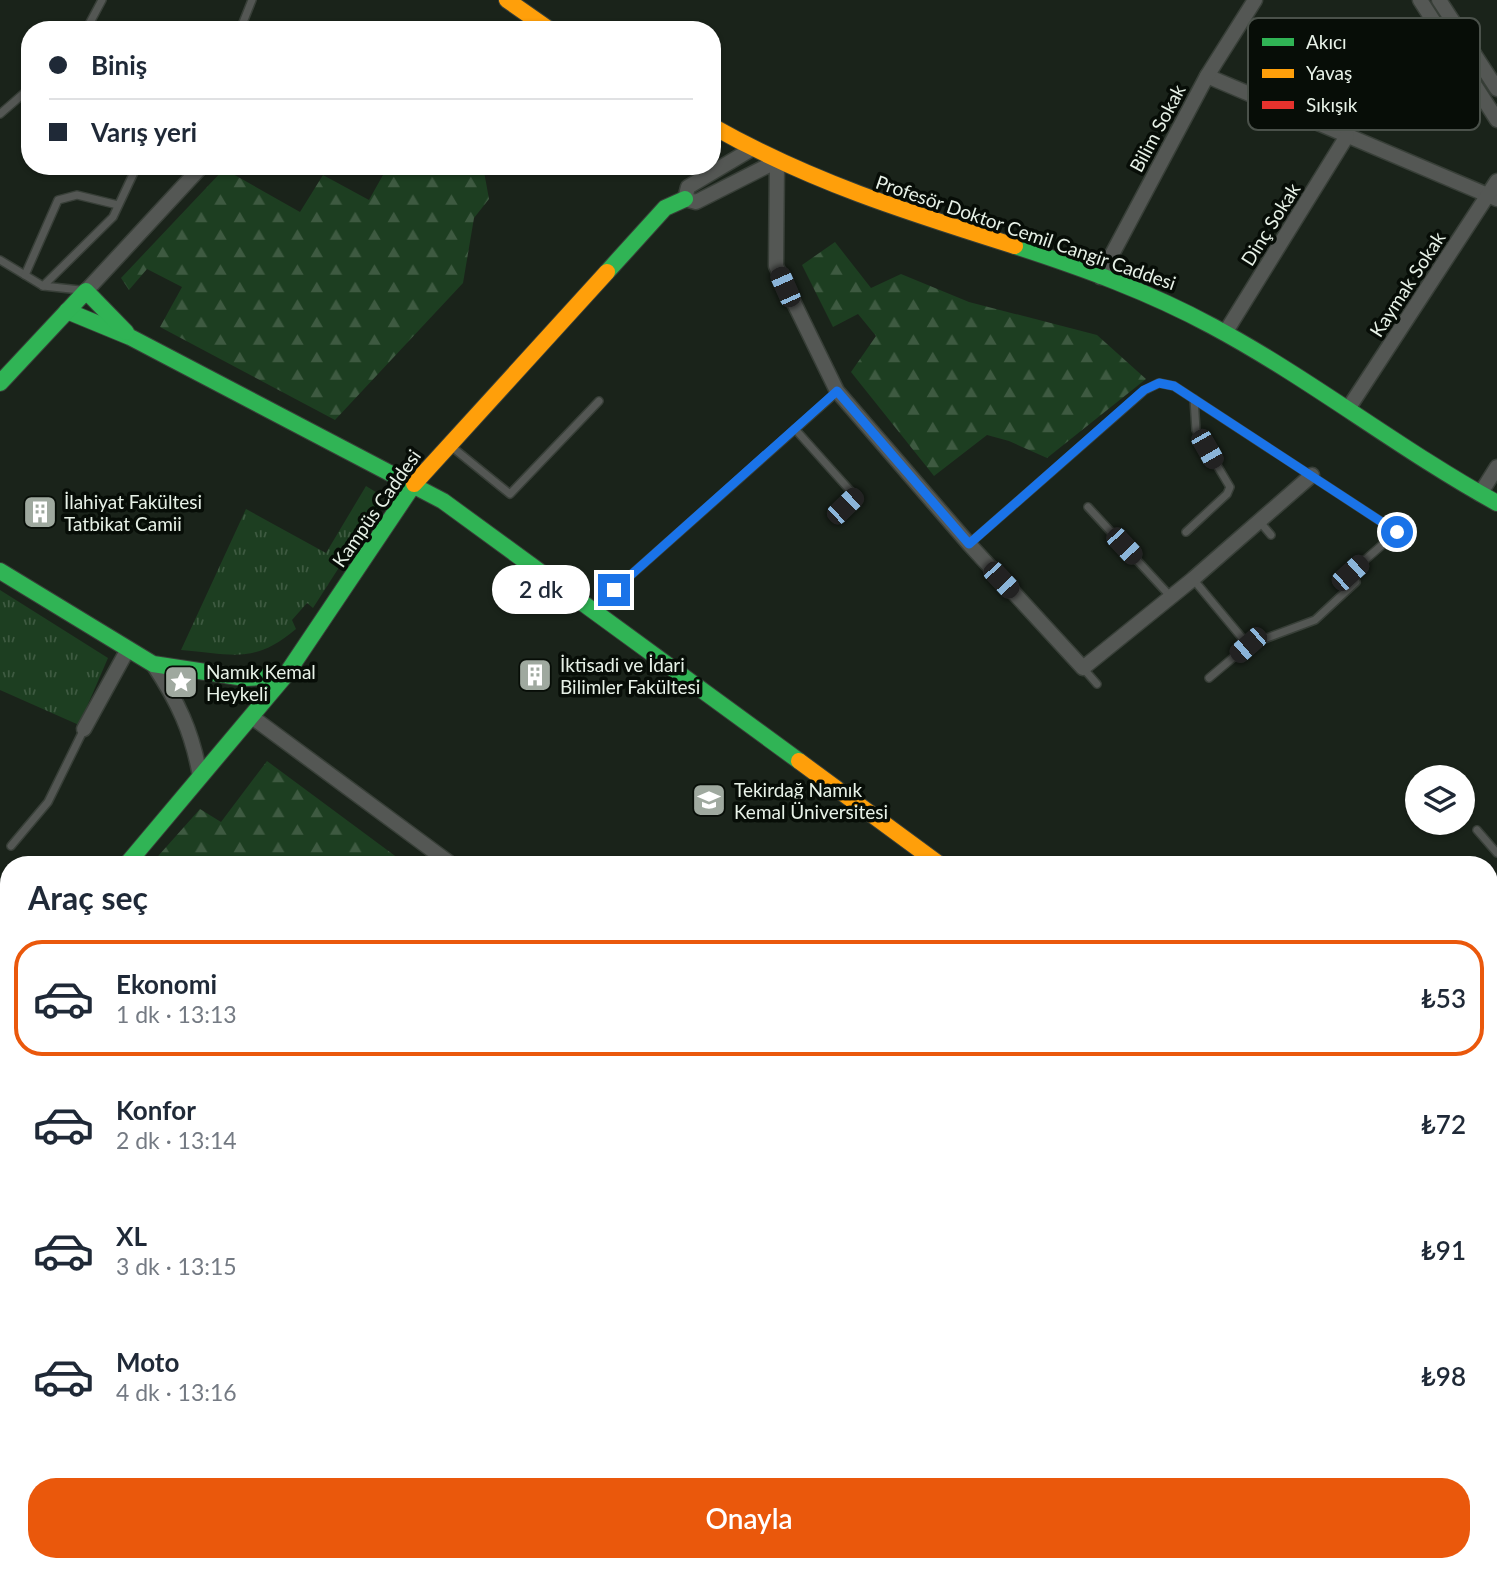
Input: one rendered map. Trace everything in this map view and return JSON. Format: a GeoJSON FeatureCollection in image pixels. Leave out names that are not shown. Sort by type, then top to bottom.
{"type":"FeatureCollection","features":[{"type":"Feature","properties":{"kind":"street"},"geometry":{"type":"LineString","coordinates":[[507,0],[537,21]]}},
{"type":"Feature","properties":{"kind":"street","name":"Bilim Sokak"},"geometry":{"type":"LineString","coordinates":[[1100,277],[1207,76],[1255,0]]}},
{"type":"Feature","properties":{"kind":"street"},"geometry":{"type":"LineString","coordinates":[[1420,0],[1432,18]]}},
{"type":"Feature","properties":{"kind":"street"},"geometry":{"type":"LineString","coordinates":[[1439,0],[1451,18]]}},
{"type":"Feature","properties":{"kind":"street"},"geometry":{"type":"LineString","coordinates":[[1480,63],[1497,89]]}},
{"type":"Feature","properties":{"kind":"street"},"geometry":{"type":"LineString","coordinates":[[1207,76],[1248,94]]}},
{"type":"Feature","properties":{"kind":"street"},"geometry":{"type":"LineString","coordinates":[[1480,94],[1497,120]]}},
{"type":"Feature","properties":{"kind":"street"},"geometry":{"type":"LineString","coordinates":[[1333,130],[1492,197]]}},
{"type":"Feature","properties":{"kind":"street","name":"Profesör Doktor Cemil Cangir Caddesi"},"geometry":{"type":"LineString","coordinates":[[721,132],[750,150],[874,202],[1100,277],[1170,304],[1225,333],[1348,409],[1437,470],[1497,503]]}},
{"type":"Feature","properties":{"kind":"street","name":"Dinç Sokak"},"geometry":{"type":"LineString","coordinates":[[1225,333],[1347,136]]}},
{"type":"Feature","properties":{"kind":"street"},"geometry":{"type":"LineString","coordinates":[[721,167],[750,150]]}},
{"type":"Feature","properties":{"kind":"street"},"geometry":{"type":"LineString","coordinates":[[708,175],[688,187],[685,199],[696,202],[777,161],[776,266],[837,391],[969,544],[1083,668],[1193,579],[1312,475]]}},
{"type":"Feature","properties":{"kind":"street"},"geometry":{"type":"LineString","coordinates":[[0,383],[194,175]]}},
{"type":"Feature","properties":{"kind":"street","name":"Kaymak Sokak"},"geometry":{"type":"LineString","coordinates":[[1348,409],[1492,197],[1497,181]]}},
{"type":"Feature","properties":{"kind":"street","name":"Kampüs Caddesi"},"geometry":{"type":"LineString","coordinates":[[134,856],[285,676],[412,486],[665,208],[685,199]]}},
{"type":"Feature","properties":{"kind":"street"},"geometry":{"type":"LineString","coordinates":[[86,291],[130,337]]}},
{"type":"Feature","properties":{"kind":"street"},"geometry":{"type":"LineString","coordinates":[[67,311],[130,337],[443,501],[476,522],[928,856]]}},
{"type":"Feature","properties":{"kind":"street"},"geometry":{"type":"LineString","coordinates":[[1480,494],[1497,467]]}},
{"type":"Feature","properties":{"kind":"street"},"geometry":{"type":"LineString","coordinates":[[0,571],[153,664],[244,678],[285,676]]}},
{"type":"Feature","properties":{"kind":"street"},"geometry":{"type":"LineString","coordinates":[[84,729],[128,649]]}},
{"type":"Feature","properties":{"kind":"street"},"geometry":{"type":"LineString","coordinates":[[153,664],[174,695],[193,737],[200,776]]}},
{"type":"Feature","properties":{"kind":"street"},"geometry":{"type":"LineString","coordinates":[[252,717],[441,856]]}},
{"type":"Feature","properties":{"kind":"lane"},"geometry":{"type":"LineString","coordinates":[[91,21],[102,0]]}},
{"type":"Feature","properties":{"kind":"lane"},"geometry":{"type":"LineString","coordinates":[[244,21],[252,0]]}},
{"type":"Feature","properties":{"kind":"lane"},"geometry":{"type":"LineString","coordinates":[[0,114],[21,96]]}},
{"type":"Feature","properties":{"kind":"lane"},"geometry":{"type":"LineString","coordinates":[[43,286],[113,217],[133,175]]}},
{"type":"Feature","properties":{"kind":"lane"},"geometry":{"type":"LineString","coordinates":[[25,275],[58,201],[77,195],[118,205]]}},
{"type":"Feature","properties":{"kind":"lane"},"geometry":{"type":"LineString","coordinates":[[0,260],[43,286],[86,291]]}},
{"type":"Feature","properties":{"kind":"lane"},"geometry":{"type":"LineString","coordinates":[[969,544],[1144,390],[1159,383],[1174,386],[1397,532],[1350,573],[1356,582],[1315,620],[1248,645],[1209,678]]}},
{"type":"Feature","properties":{"kind":"lane"},"geometry":{"type":"LineString","coordinates":[[614,590],[837,391]]}},
{"type":"Feature","properties":{"kind":"lane"},"geometry":{"type":"LineString","coordinates":[[1186,532],[1227,494],[1230,487],[1196,430],[1194,399]]}},
{"type":"Feature","properties":{"kind":"lane"},"geometry":{"type":"LineString","coordinates":[[448,445],[510,494],[599,401]]}},
{"type":"Feature","properties":{"kind":"lane"},"geometry":{"type":"LineString","coordinates":[[795,429],[856,496],[845,506]]}},
{"type":"Feature","properties":{"kind":"lane"},"geometry":{"type":"LineString","coordinates":[[1088,507],[1171,597]]}},
{"type":"Feature","properties":{"kind":"lane"},"geometry":{"type":"LineString","coordinates":[[1259,521],[1271,535]]}},
{"type":"Feature","properties":{"kind":"lane"},"geometry":{"type":"LineString","coordinates":[[1193,579],[1248,645]]}},
{"type":"Feature","properties":{"kind":"lane"},"geometry":{"type":"LineString","coordinates":[[1083,668],[1097,684]]}},
{"type":"Feature","properties":{"kind":"lane"},"geometry":{"type":"LineString","coordinates":[[11,846],[48,802],[84,729]]}},
{"type":"Feature","properties":{"kind":"lane"},"geometry":{"type":"LineString","coordinates":[[1477,830],[1497,853]]}},
{"type":"Feature","properties":{"kind":"green space"},"geometry":{"type":"Polygon","coordinates":[[[218,175],[235,175],[300,212],[323,175],[369,200],[383,175],[485,175],[489,199],[474,218],[463,283],[335,420],[160,327],[182,287],[147,269],[129,290],[121,278],[218,175]]]}},
{"type":"Feature","properties":{"kind":"green space"},"geometry":{"type":"Polygon","coordinates":[[[835,242],[871,288],[901,274],[969,302],[1097,335],[1146,379],[1047,458],[1009,441],[987,435],[934,476],[851,372],[876,336],[858,314],[833,327],[802,265],[835,242]]]}},
{"type":"Feature","properties":{"kind":"green space"},"geometry":{"type":"Polygon","coordinates":[[[366,486],[379,494],[381,502],[313,608],[307,603],[292,620],[296,629],[267,648],[254,653],[229,655],[181,650],[246,509],[326,553],[366,486]]]}},
{"type":"Feature","properties":{"kind":"green space"},"geometry":{"type":"Polygon","coordinates":[[[0,590],[108,658],[79,725],[0,690],[0,590]]]}},
{"type":"Feature","properties":{"kind":"green space"},"geometry":{"type":"Polygon","coordinates":[[[267,761],[395,856],[158,856],[200,809],[221,822],[267,761]]]}},
{"type":"Feature","properties":{"kind":"traffic: fast"},"geometry":{"type":"LineString","coordinates":[[607,272],[665,208],[685,199]]}},
{"type":"Feature","properties":{"kind":"traffic: fast"},"geometry":{"type":"LineString","coordinates":[[1015,246],[1115,281],[1212,326],[1285,368],[1425,460],[1497,503]]}},
{"type":"Feature","properties":{"kind":"traffic: fast"},"geometry":{"type":"LineString","coordinates":[[0,383],[86,291],[126,332]]}},
{"type":"Feature","properties":{"kind":"traffic: fast"},"geometry":{"type":"LineString","coordinates":[[67,311],[130,337],[443,501],[799,761]]}},
{"type":"Feature","properties":{"kind":"traffic: fast"},"geometry":{"type":"LineString","coordinates":[[134,856],[285,676],[414,484]]}},
{"type":"Feature","properties":{"kind":"traffic: fast"},"geometry":{"type":"LineString","coordinates":[[0,571],[153,664],[245,678],[285,676]]}},
{"type":"Feature","properties":{"kind":"traffic: slow"},"geometry":{"type":"LineString","coordinates":[[507,0],[537,21]]}},
{"type":"Feature","properties":{"kind":"traffic: slow"},"geometry":{"type":"LineString","coordinates":[[721,131],[823,180],[1015,246]]}},
{"type":"Feature","properties":{"kind":"traffic: slow"},"geometry":{"type":"LineString","coordinates":[[414,484],[607,272]]}},
{"type":"Feature","properties":{"kind":"traffic: slow"},"geometry":{"type":"LineString","coordinates":[[799,761],[928,856]]}},
{"type":"Feature","properties":{"kind":"place","name":"İlahiyat Fakültesi Tatbikat Camii"},"geometry":{"type":"Point","coordinates":[40,512]}},
{"type":"Feature","properties":{"kind":"place","name":"İktisadi ve İdari Bilimler Fakültesi"},"geometry":{"type":"Point","coordinates":[535,675]}},
{"type":"Feature","properties":{"kind":"place","name":"Namık Kemal Heykeli"},"geometry":{"type":"Point","coordinates":[181,682]}},
{"type":"Feature","properties":{"kind":"place","name":"Tekirdağ Namık Kemal Üniversitesi"},"geometry":{"type":"Point","coordinates":[709,800]}},
{"type":"Feature","properties":{"kind":"route"},"geometry":{"type":"LineString","coordinates":[[614,590],[837,391],[969,544],[1144,390],[1159,383],[1174,386],[1397,532]]}}]}
